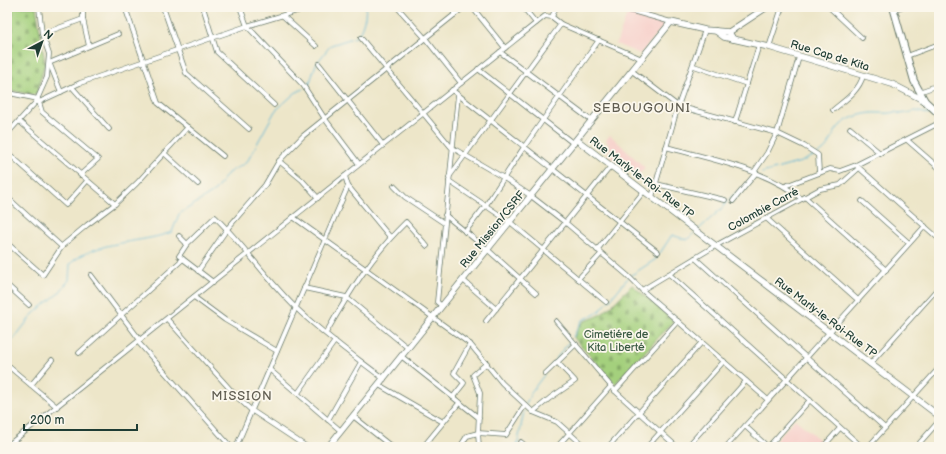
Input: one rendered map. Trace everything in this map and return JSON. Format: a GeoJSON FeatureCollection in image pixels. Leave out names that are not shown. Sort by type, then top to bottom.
{"type":"FeatureCollection","features":[{"type":"Feature","properties":{"kind":"main road"},"geometry":{"type":"LineString","coordinates":[[893,8],[914,81],[925,101],[939,114]]}},
{"type":"Feature","properties":{"kind":"street"},"geometry":{"type":"LineString","coordinates":[[39,7],[42,34],[49,63],[61,92]]}},
{"type":"Feature","properties":{"kind":"street"},"geometry":{"type":"LineString","coordinates":[[83,7],[83,19],[89,46]]}},
{"type":"Feature","properties":{"kind":"street"},"geometry":{"type":"LineString","coordinates":[[125,7],[158,103],[223,156]]}},
{"type":"Feature","properties":{"kind":"street"},"geometry":{"type":"LineString","coordinates":[[163,7],[186,73],[249,129]]}},
{"type":"Feature","properties":{"kind":"street"},"geometry":{"type":"LineString","coordinates":[[203,7],[217,52],[274,105]]}},
{"type":"Feature","properties":{"kind":"street"},"geometry":{"type":"LineString","coordinates":[[240,7],[247,26],[302,85],[325,119],[360,164]]}},
{"type":"Feature","properties":{"kind":"street"},"geometry":{"type":"LineString","coordinates":[[7,90],[14,94],[38,101],[72,87],[247,26],[310,7]]}},
{"type":"Feature","properties":{"kind":"street"},"geometry":{"type":"LineString","coordinates":[[397,7],[425,38],[461,83]]}},
{"type":"Feature","properties":{"kind":"street"},"geometry":{"type":"LineString","coordinates":[[454,7],[454,15]]}},
{"type":"Feature","properties":{"kind":"street"},"geometry":{"type":"LineString","coordinates":[[198,271],[227,229],[265,185],[279,162],[303,136],[464,7]]}},
{"type":"Feature","properties":{"kind":"street"},"geometry":{"type":"LineString","coordinates":[[472,7],[505,48]]}},
{"type":"Feature","properties":{"kind":"street"},"geometry":{"type":"LineString","coordinates":[[524,7],[536,23]]}},
{"type":"Feature","properties":{"kind":"street"},"geometry":{"type":"LineString","coordinates":[[552,16],[556,7]]}},
{"type":"Feature","properties":{"kind":"street"},"geometry":{"type":"LineString","coordinates":[[618,7],[706,30],[729,32],[767,7]]}},
{"type":"Feature","properties":{"kind":"street"},"geometry":{"type":"LineString","coordinates":[[639,13],[641,7]]}},
{"type":"Feature","properties":{"kind":"street"},"geometry":{"type":"LineString","coordinates":[[769,47],[782,7]]}},
{"type":"Feature","properties":{"kind":"street"},"geometry":{"type":"LineString","coordinates":[[829,7],[862,38]]}},
{"type":"Feature","properties":{"kind":"street"},"geometry":{"type":"LineString","coordinates":[[893,8],[901,7]]}},
{"type":"Feature","properties":{"kind":"street"},"geometry":{"type":"LineString","coordinates":[[283,16],[316,46]]}},
{"type":"Feature","properties":{"kind":"street"},"geometry":{"type":"LineString","coordinates":[[7,446],[545,16],[552,16],[561,24],[642,58]]}},
{"type":"Feature","properties":{"kind":"street"},"geometry":{"type":"LineString","coordinates":[[42,34],[83,19]]}},
{"type":"Feature","properties":{"kind":"street","name":"Rue Mission/CSRF"},"geometry":{"type":"LineString","coordinates":[[328,447],[671,22]]}},
{"type":"Feature","properties":{"kind":"street"},"geometry":{"type":"LineString","coordinates":[[449,179],[490,120],[561,24]]}},
{"type":"Feature","properties":{"kind":"street"},"geometry":{"type":"LineString","coordinates":[[652,197],[678,106],[706,30]]}},
{"type":"Feature","properties":{"kind":"street","name":"Rue Cap de Kita"},"geometry":{"type":"LineString","coordinates":[[716,31],[724,37],[769,47],[892,84],[925,101]]}},
{"type":"Feature","properties":{"kind":"street"},"geometry":{"type":"LineString","coordinates":[[729,32],[733,39]]}},
{"type":"Feature","properties":{"kind":"street"},"geometry":{"type":"LineString","coordinates":[[49,63],[118,34]]}},
{"type":"Feature","properties":{"kind":"street"},"geometry":{"type":"LineString","coordinates":[[361,38],[452,147],[504,178],[531,196],[566,223],[768,400]]}},
{"type":"Feature","properties":{"kind":"street"},"geometry":{"type":"LineString","coordinates":[[465,232],[486,205],[524,147],[599,40]]}},
{"type":"Feature","properties":{"kind":"street"},"geometry":{"type":"LineString","coordinates":[[907,56],[939,44]]}},
{"type":"Feature","properties":{"kind":"street"},"geometry":{"type":"LineString","coordinates":[[735,122],[759,45]]}},
{"type":"Feature","properties":{"kind":"street"},"geometry":{"type":"LineString","coordinates":[[500,52],[592,121]]}},
{"type":"Feature","properties":{"kind":"street"},"geometry":{"type":"LineString","coordinates":[[7,134],[38,101],[47,77],[48,54]]}},
{"type":"Feature","properties":{"kind":"street"},"geometry":{"type":"LineString","coordinates":[[732,201],[755,172],[777,133],[799,57]]}},
{"type":"Feature","properties":{"kind":"street"},"geometry":{"type":"LineString","coordinates":[[319,64],[383,145]]}},
{"type":"Feature","properties":{"kind":"street"},"geometry":{"type":"LineString","coordinates":[[694,66],[747,84]]}},
{"type":"Feature","properties":{"kind":"street"},"geometry":{"type":"LineString","coordinates":[[478,69],[575,142]]}},
{"type":"Feature","properties":{"kind":"street"},"geometry":{"type":"LineString","coordinates":[[632,70],[678,106],[777,133],[804,146],[818,155],[819,173]]}},
{"type":"Feature","properties":{"kind":"street"},"geometry":{"type":"LineString","coordinates":[[833,110],[853,93],[861,83],[863,76]]}},
{"type":"Feature","properties":{"kind":"street"},"geometry":{"type":"LineString","coordinates":[[919,92],[939,85]]}},
{"type":"Feature","properties":{"kind":"street"},"geometry":{"type":"LineString","coordinates":[[72,87],[109,129]]}},
{"type":"Feature","properties":{"kind":"street"},"geometry":{"type":"LineString","coordinates":[[452,90],[658,252]]}},
{"type":"Feature","properties":{"kind":"street"},"geometry":{"type":"LineString","coordinates":[[442,306],[437,302],[458,95]]}},
{"type":"Feature","properties":{"kind":"street"},"geometry":{"type":"LineString","coordinates":[[38,101],[42,112],[98,159],[80,175]]}},
{"type":"Feature","properties":{"kind":"street"},"geometry":{"type":"LineString","coordinates":[[19,121],[114,204]]}},
{"type":"Feature","properties":{"kind":"street"},"geometry":{"type":"LineString","coordinates":[[785,186],[830,169],[840,171],[857,166],[939,123]]}},
{"type":"Feature","properties":{"kind":"street"},"geometry":{"type":"LineString","coordinates":[[7,243],[43,275],[62,247],[137,183],[188,127]]}},
{"type":"Feature","properties":{"kind":"street"},"geometry":{"type":"LineString","coordinates":[[850,128],[880,154]]}},
{"type":"Feature","properties":{"kind":"street"},"geometry":{"type":"LineString","coordinates":[[907,140],[939,168]]}},
{"type":"Feature","properties":{"kind":"street","name":"Rue Marly-le-Roi- Rue TP"},"geometry":{"type":"LineString","coordinates":[[575,142],[611,166],[701,234]]}},
{"type":"Feature","properties":{"kind":"street"},"geometry":{"type":"LineString","coordinates":[[666,147],[755,172],[785,186],[803,198],[886,270]]}},
{"type":"Feature","properties":{"kind":"street"},"geometry":{"type":"LineString","coordinates":[[7,152],[66,205],[87,181]]}},
{"type":"Feature","properties":{"kind":"street"},"geometry":{"type":"LineString","coordinates":[[164,153],[198,184]]}},
{"type":"Feature","properties":{"kind":"street"},"geometry":{"type":"LineString","coordinates":[[279,162],[302,180],[318,198]]}},
{"type":"Feature","properties":{"kind":"street"},"geometry":{"type":"LineString","coordinates":[[486,321],[519,279],[544,251],[611,166]]}},
{"type":"Feature","properties":{"kind":"street"},"geometry":{"type":"LineString","coordinates":[[857,166],[939,239]]}},
{"type":"Feature","properties":{"kind":"street","name":"Colombie Carré"},"geometry":{"type":"LineString","coordinates":[[642,290],[715,246],[803,198],[820,189],[840,185],[857,166]]}},
{"type":"Feature","properties":{"kind":"street"},"geometry":{"type":"LineString","coordinates":[[345,176],[348,186],[390,237]]}},
{"type":"Feature","properties":{"kind":"street"},"geometry":{"type":"LineString","coordinates":[[449,179],[510,222],[606,302]]}},
{"type":"Feature","properties":{"kind":"street"},"geometry":{"type":"LineString","coordinates":[[656,184],[725,200]]}},
{"type":"Feature","properties":{"kind":"street"},"geometry":{"type":"LineString","coordinates":[[236,447],[348,186]]}},
{"type":"Feature","properties":{"kind":"street"},"geometry":{"type":"LineString","coordinates":[[394,186],[405,197],[444,223]]}},
{"type":"Feature","properties":{"kind":"street"},"geometry":{"type":"LineString","coordinates":[[597,250],[644,191]]}},
{"type":"Feature","properties":{"kind":"street"},"geometry":{"type":"LineString","coordinates":[[7,197],[62,247]]}},
{"type":"Feature","properties":{"kind":"street"},"geometry":{"type":"LineString","coordinates":[[862,201],[909,243]]}},
{"type":"Feature","properties":{"kind":"street"},"geometry":{"type":"LineString","coordinates":[[445,215],[488,250],[536,293]]}},
{"type":"Feature","properties":{"kind":"street"},"geometry":{"type":"LineString","coordinates":[[213,282],[179,256],[187,244],[215,217],[296,308],[361,362],[384,379]]}},
{"type":"Feature","properties":{"kind":"street"},"geometry":{"type":"LineString","coordinates":[[293,217],[470,344],[502,383],[525,405],[533,412],[557,422],[585,447]]}},
{"type":"Feature","properties":{"kind":"street"},"geometry":{"type":"LineString","coordinates":[[766,218],[858,300]]}},
{"type":"Feature","properties":{"kind":"street"},"geometry":{"type":"LineString","coordinates":[[326,333],[346,297],[366,269],[390,237],[406,222],[427,246]]}},
{"type":"Feature","properties":{"kind":"street"},"geometry":{"type":"LineString","coordinates":[[726,447],[924,226]]}},
{"type":"Feature","properties":{"kind":"street","name":"Rue Marly-le-Roi-Rue TP"},"geometry":{"type":"LineString","coordinates":[[701,234],[939,416]]}},
{"type":"Feature","properties":{"kind":"street"},"geometry":{"type":"LineString","coordinates":[[179,236],[187,244]]}},
{"type":"Feature","properties":{"kind":"street"},"geometry":{"type":"LineString","coordinates":[[578,279],[601,254]]}},
{"type":"Feature","properties":{"kind":"street"},"geometry":{"type":"LineString","coordinates":[[695,258],[885,428]]}},
{"type":"Feature","properties":{"kind":"street"},"geometry":{"type":"LineString","coordinates":[[79,353],[183,259]]}},
{"type":"Feature","properties":{"kind":"street"},"geometry":{"type":"LineString","coordinates":[[669,274],[862,447]]}},
{"type":"Feature","properties":{"kind":"street"},"geometry":{"type":"LineString","coordinates":[[91,275],[139,341],[231,447]]}},
{"type":"Feature","properties":{"kind":"street"},"geometry":{"type":"LineString","coordinates":[[464,280],[496,309]]}},
{"type":"Feature","properties":{"kind":"street"},"geometry":{"type":"LineString","coordinates":[[7,285],[29,305]]}},
{"type":"Feature","properties":{"kind":"street"},"geometry":{"type":"LineString","coordinates":[[870,364],[939,287]]}},
{"type":"Feature","properties":{"kind":"street"},"geometry":{"type":"LineString","coordinates":[[304,288],[346,297],[408,348]]}},
{"type":"Feature","properties":{"kind":"street"},"geometry":{"type":"LineString","coordinates":[[194,297],[225,320],[277,351]]}},
{"type":"Feature","properties":{"kind":"street"},"geometry":{"type":"LineString","coordinates":[[167,318],[238,398],[252,410],[306,447]]}},
{"type":"Feature","properties":{"kind":"street"},"geometry":{"type":"LineString","coordinates":[[556,321],[615,391],[677,447]]}},
{"type":"Feature","properties":{"kind":"street"},"geometry":{"type":"LineString","coordinates":[[615,391],[678,321]]}},
{"type":"Feature","properties":{"kind":"street"},"geometry":{"type":"LineString","coordinates":[[298,393],[335,341]]}},
{"type":"Feature","properties":{"kind":"street"},"geometry":{"type":"LineString","coordinates":[[608,447],[702,342]]}},
{"type":"Feature","properties":{"kind":"street"},"geometry":{"type":"LineString","coordinates":[[454,397],[464,383],[454,373],[470,344]]}},
{"type":"Feature","properties":{"kind":"street"},"geometry":{"type":"LineString","coordinates":[[546,374],[576,344]]}},
{"type":"Feature","properties":{"kind":"street"},"geometry":{"type":"LineString","coordinates":[[402,356],[479,418]]}},
{"type":"Feature","properties":{"kind":"street"},"geometry":{"type":"LineString","coordinates":[[31,386],[52,360]]}},
{"type":"Feature","properties":{"kind":"street"},"geometry":{"type":"LineString","coordinates":[[647,447],[724,361]]}},
{"type":"Feature","properties":{"kind":"street"},"geometry":{"type":"LineString","coordinates":[[328,420],[361,362]]}},
{"type":"Feature","properties":{"kind":"street"},"geometry":{"type":"LineString","coordinates":[[533,412],[575,381],[557,362]]}},
{"type":"Feature","properties":{"kind":"street"},"geometry":{"type":"LineString","coordinates":[[480,447],[478,433],[480,393],[473,375],[487,363]]}},
{"type":"Feature","properties":{"kind":"street"},"geometry":{"type":"LineString","coordinates":[[7,365],[57,407]]}},
{"type":"Feature","properties":{"kind":"street"},"geometry":{"type":"LineString","coordinates":[[868,447],[939,368]]}},
{"type":"Feature","properties":{"kind":"street"},"geometry":{"type":"LineString","coordinates":[[269,369],[341,431]]}},
{"type":"Feature","properties":{"kind":"street"},"geometry":{"type":"LineString","coordinates":[[687,447],[746,381]]}},
{"type":"Feature","properties":{"kind":"street"},"geometry":{"type":"LineString","coordinates":[[379,385],[443,422]]}},
{"type":"Feature","properties":{"kind":"street"},"geometry":{"type":"LineString","coordinates":[[557,447],[611,386]]}},
{"type":"Feature","properties":{"kind":"street"},"geometry":{"type":"LineString","coordinates":[[745,426],[768,447],[810,400]]}},
{"type":"Feature","properties":{"kind":"street"},"geometry":{"type":"LineString","coordinates":[[423,447],[460,402]]}},
{"type":"Feature","properties":{"kind":"street"},"geometry":{"type":"LineString","coordinates":[[460,447],[467,436],[478,433],[506,435],[525,405]]}},
{"type":"Feature","properties":{"kind":"street"},"geometry":{"type":"LineString","coordinates":[[353,416],[392,447]]}},
{"type":"Feature","properties":{"kind":"street"},"geometry":{"type":"LineString","coordinates":[[916,447],[939,421]]}},
{"type":"Feature","properties":{"kind":"street"},"geometry":{"type":"LineString","coordinates":[[823,447],[840,428]]}},
{"type":"Feature","properties":{"kind":"street"},"geometry":{"type":"LineString","coordinates":[[522,442],[527,447]]}},
{"type":"Feature","properties":{"kind":"shaded area"},"geometry":{"type":"Polygon","coordinates":[[[628,12],[663,23],[664,26],[640,54],[616,44],[628,12]]]}},
{"type":"Feature","properties":{"kind":"shaded area"},"geometry":{"type":"Polygon","coordinates":[[[610,135],[645,168],[640,173],[626,170],[607,154],[610,149],[606,140],[610,135]]]}},
{"type":"Feature","properties":{"kind":"shaded area"},"geometry":{"type":"Polygon","coordinates":[[[795,419],[822,442],[818,447],[772,447],[771,446],[795,419]]]}},
{"type":"Feature","properties":{"kind":"green space"},"geometry":{"type":"Polygon","coordinates":[[[7,7],[36,7],[45,63],[36,95],[13,91],[7,87],[7,7]]]}},
{"type":"Feature","properties":{"kind":"green space","name":"Cimetiére de Kita Liberté"},"geometry":{"type":"Polygon","coordinates":[[[632,285],[674,321],[615,384],[574,338],[582,322],[603,313],[632,285]]]}},
{"type":"Feature","properties":{"kind":"waterway"},"geometry":{"type":"LineString","coordinates":[[306,87],[309,85],[316,64],[331,45],[356,37],[361,30],[366,7]]}},
{"type":"Feature","properties":{"kind":"waterway"},"geometry":{"type":"LineString","coordinates":[[7,342],[13,340],[33,314],[59,293],[69,280],[70,264],[80,256],[105,246],[146,239],[172,232],[179,214],[215,191],[228,173],[247,162],[275,111],[295,93],[303,89]]}},
{"type":"Feature","properties":{"kind":"waterway"},"geometry":{"type":"LineString","coordinates":[[818,154],[827,147],[839,127],[855,116],[895,112],[901,114],[916,111],[928,114],[933,113]]}},
{"type":"Feature","properties":{"kind":"waterway"},"geometry":{"type":"LineString","coordinates":[[762,173],[801,162],[815,155]]}},
{"type":"Feature","properties":{"kind":"waterway"},"geometry":{"type":"LineString","coordinates":[[698,230],[742,188]]}},
{"type":"Feature","properties":{"kind":"waterway"},"geometry":{"type":"LineString","coordinates":[[630,276],[656,259],[672,235],[687,240],[694,233]]}},
{"type":"Feature","properties":{"kind":"waterway"},"geometry":{"type":"LineString","coordinates":[[608,302],[628,278]]}},
{"type":"Feature","properties":{"kind":"waterway"},"geometry":{"type":"LineString","coordinates":[[573,337],[582,320],[596,314],[606,304]]}},
{"type":"Feature","properties":{"kind":"waterway"},"geometry":{"type":"LineString","coordinates":[[552,364],[570,341]]}},
{"type":"Feature","properties":{"kind":"waterway"},"geometry":{"type":"LineString","coordinates":[[526,404],[532,391],[544,375]]}},
{"type":"Feature","properties":{"kind":"waterway"},"geometry":{"type":"LineString","coordinates":[[517,447],[524,411]]}},
{"type":"Feature","properties":{"kind":"district","name":"SEBOUGOUNI"},"geometry":{"type":"Point","coordinates":[642,107]}},
{"type":"Feature","properties":{"kind":"district","name":"MISSION"},"geometry":{"type":"Point","coordinates":[242,395]}}]}
